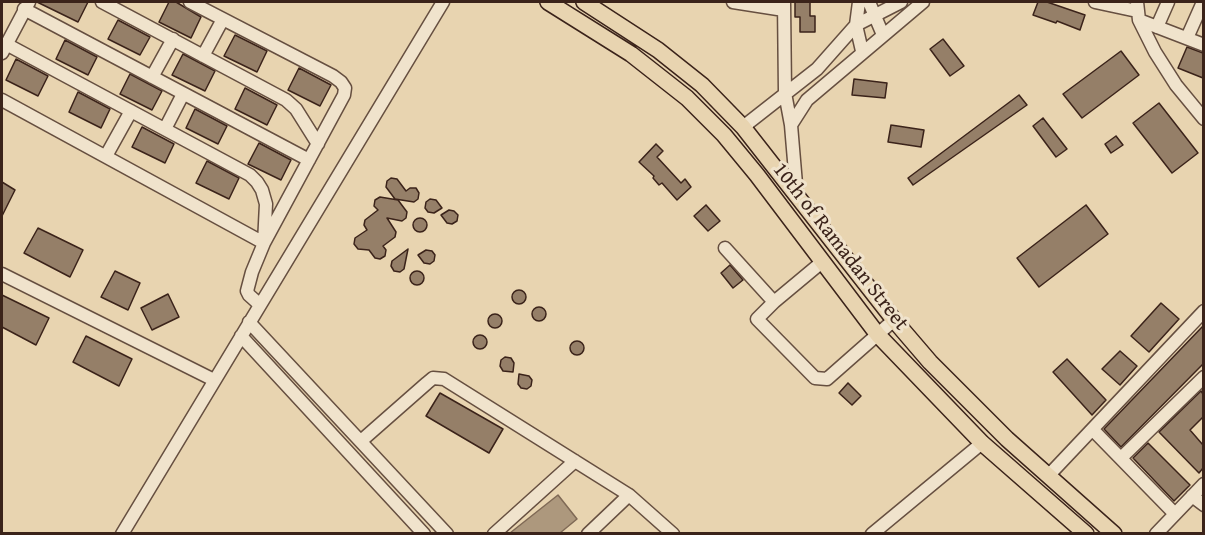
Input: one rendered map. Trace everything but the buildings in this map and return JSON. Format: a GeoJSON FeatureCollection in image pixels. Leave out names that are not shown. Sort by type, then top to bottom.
{"type":"FeatureCollection","features":[{"type":"Feature","properties":{"kind":"main road","name":"10th of Ramadan Street"},"geometry":{"type":"LineString","coordinates":[[548,2],[631,54],[687,98],[724,135],[758,175],[878,335],[982,443],[1086,534]]}},
{"type":"Feature","properties":{"kind":"main road","name":"10th of Ramadan Street"},"geometry":{"type":"LineString","coordinates":[[584,2],[658,50],[702,85],[743,127],[894,320],[967,402],[1114,534]]}},
{"type":"Feature","properties":{"kind":"street"},"geometry":{"type":"LineString","coordinates":[[102,2],[286,100],[296,109],[318,144]]}},
{"type":"Feature","properties":{"kind":"street"},"geometry":{"type":"LineString","coordinates":[[190,2],[341,82],[345,88],[344,95],[264,243],[248,285],[249,295],[259,304]]}},
{"type":"Feature","properties":{"kind":"street"},"geometry":{"type":"LineString","coordinates":[[122,534],[442,2]]}},
{"type":"Feature","properties":{"kind":"street"},"geometry":{"type":"LineString","coordinates":[[733,2],[784,6],[785,93],[791,125],[797,196]]}},
{"type":"Feature","properties":{"kind":"street"},"geometry":{"type":"LineString","coordinates":[[859,2],[856,25],[862,51]]}},
{"type":"Feature","properties":{"kind":"street"},"geometry":{"type":"LineString","coordinates":[[869,2],[883,35]]}},
{"type":"Feature","properties":{"kind":"street"},"geometry":{"type":"LineString","coordinates":[[743,127],[817,69],[856,25],[901,2]]}},
{"type":"Feature","properties":{"kind":"street"},"geometry":{"type":"LineString","coordinates":[[791,125],[807,100],[862,51],[923,2]]}},
{"type":"Feature","properties":{"kind":"street"},"geometry":{"type":"LineString","coordinates":[[1095,2],[1138,11],[1157,27],[1203,45]]}},
{"type":"Feature","properties":{"kind":"street"},"geometry":{"type":"LineString","coordinates":[[1157,27],[1168,2]]}},
{"type":"Feature","properties":{"kind":"street"},"geometry":{"type":"LineString","coordinates":[[1187,38],[1203,2]]}},
{"type":"Feature","properties":{"kind":"street"},"geometry":{"type":"LineString","coordinates":[[264,243],[266,204],[262,190],[250,175],[131,111],[4,48],[26,5],[183,94],[309,160]]}},
{"type":"Feature","properties":{"kind":"street"},"geometry":{"type":"LineString","coordinates":[[1138,11],[1166,70],[1203,119]]}},
{"type":"Feature","properties":{"kind":"street"},"geometry":{"type":"LineString","coordinates":[[203,56],[223,19]]}},
{"type":"Feature","properties":{"kind":"street"},"geometry":{"type":"LineString","coordinates":[[152,76],[172,39]]}},
{"type":"Feature","properties":{"kind":"street"},"geometry":{"type":"LineString","coordinates":[[165,129],[183,94]]}},
{"type":"Feature","properties":{"kind":"street"},"geometry":{"type":"LineString","coordinates":[[2,100],[264,243]]}},
{"type":"Feature","properties":{"kind":"street"},"geometry":{"type":"LineString","coordinates":[[106,156],[131,111]]}},
{"type":"Feature","properties":{"kind":"street"},"geometry":{"type":"LineString","coordinates":[[724,248],[774,302]]}},
{"type":"Feature","properties":{"kind":"street"},"geometry":{"type":"LineString","coordinates":[[822,262],[758,318],[758,321],[819,380],[827,379],[894,320]]}},
{"type":"Feature","properties":{"kind":"street"},"geometry":{"type":"LineString","coordinates":[[2,274],[214,380]]}},
{"type":"Feature","properties":{"kind":"street"},"geometry":{"type":"LineString","coordinates":[[1048,476],[1203,311]]}},
{"type":"Feature","properties":{"kind":"street"},"geometry":{"type":"LineString","coordinates":[[249,322],[447,534]]}},
{"type":"Feature","properties":{"kind":"street"},"geometry":{"type":"LineString","coordinates":[[241,336],[424,534]]}},
{"type":"Feature","properties":{"kind":"street"},"geometry":{"type":"LineString","coordinates":[[1121,458],[1203,377]]}},
{"type":"Feature","properties":{"kind":"street"},"geometry":{"type":"LineString","coordinates":[[361,441],[432,378],[449,381],[629,495],[673,534]]}},
{"type":"Feature","properties":{"kind":"street"},"geometry":{"type":"LineString","coordinates":[[1093,430],[1175,514]]}},
{"type":"Feature","properties":{"kind":"street"},"geometry":{"type":"LineString","coordinates":[[872,534],[982,443]]}},
{"type":"Feature","properties":{"kind":"street"},"geometry":{"type":"LineString","coordinates":[[494,534],[575,461]]}},
{"type":"Feature","properties":{"kind":"street"},"geometry":{"type":"LineString","coordinates":[[1156,534],[1203,484]]}},
{"type":"Feature","properties":{"kind":"street"},"geometry":{"type":"LineString","coordinates":[[588,534],[629,495]]}},
{"type":"Feature","properties":{"kind":"street"},"geometry":{"type":"LineString","coordinates":[[1192,496],[1203,505]]}},
{"type":"Feature","properties":{"kind":"shaded area"},"geometry":{"type":"Polygon","coordinates":[[[558,495],[577,519],[560,533],[510,533],[558,495]]]}}]}
